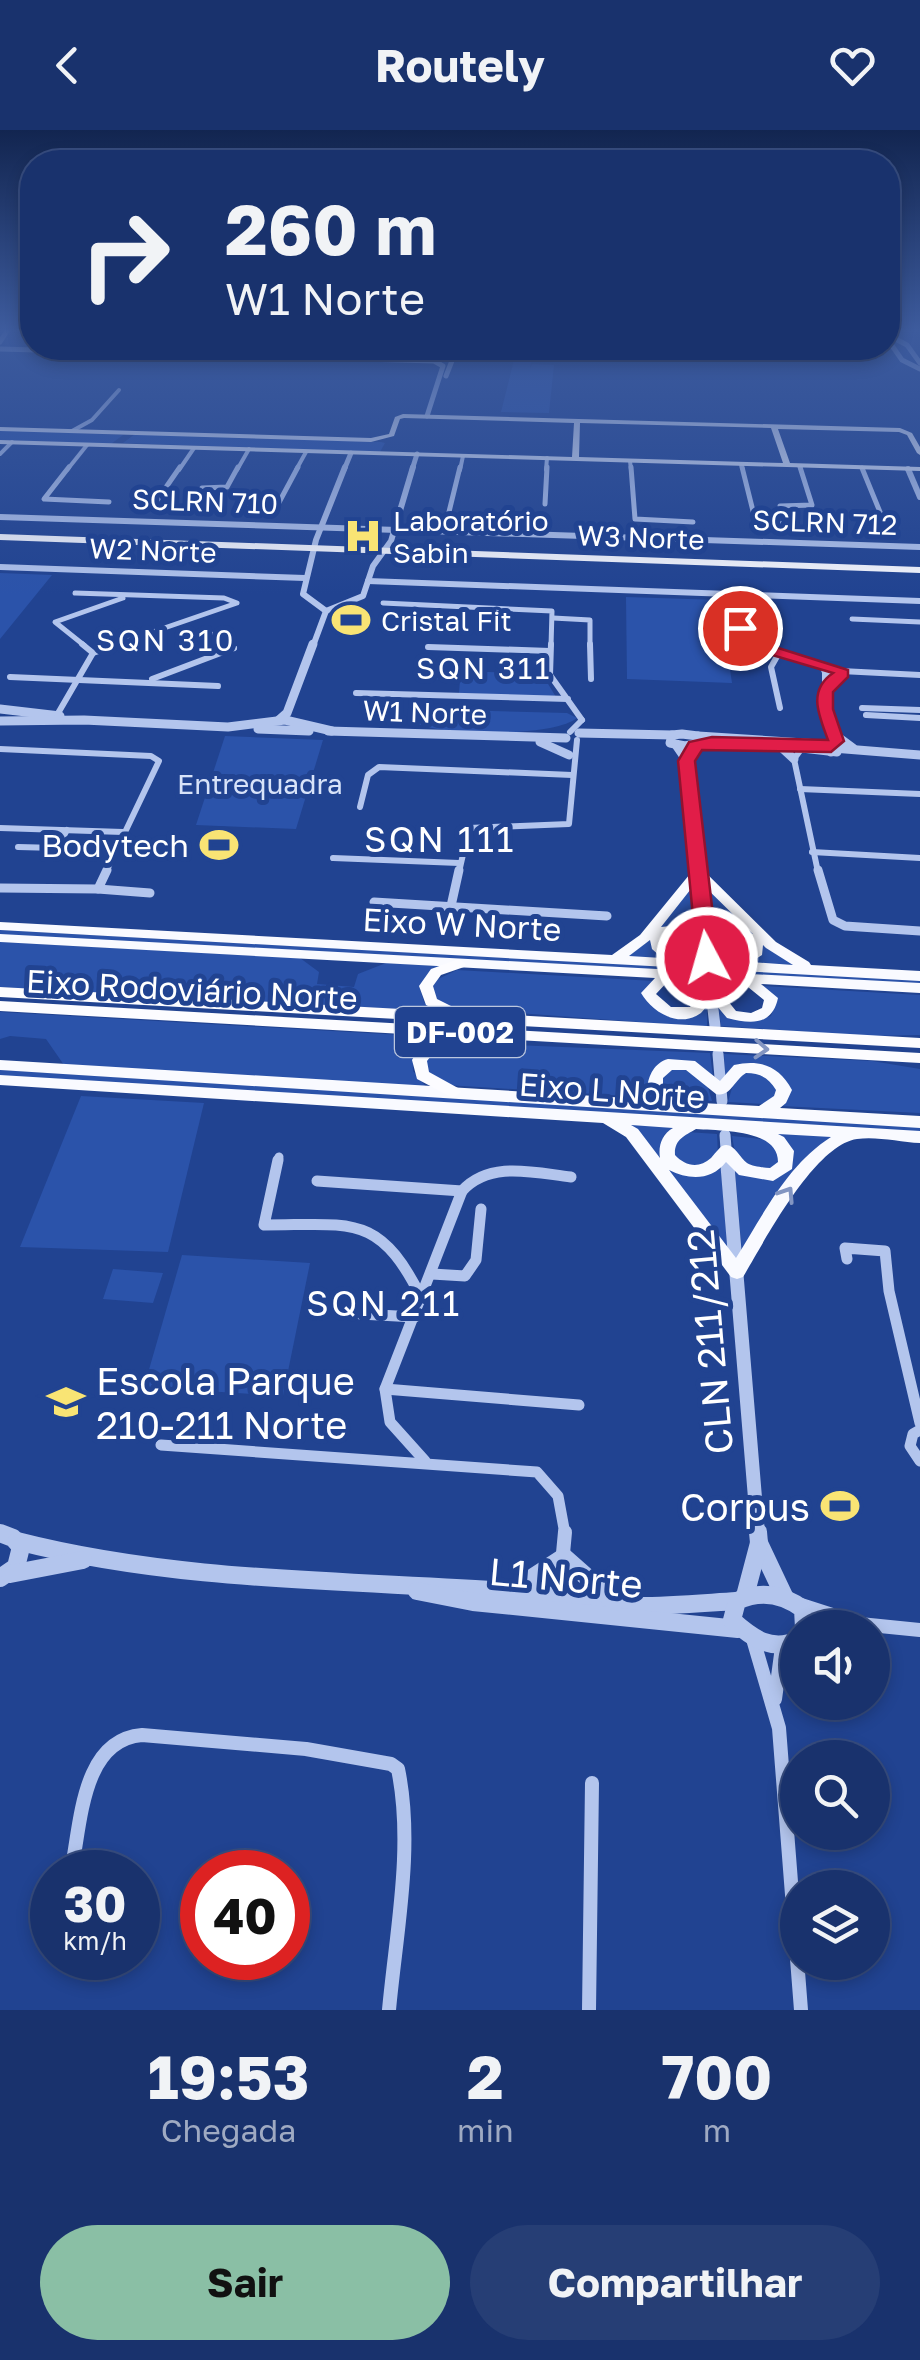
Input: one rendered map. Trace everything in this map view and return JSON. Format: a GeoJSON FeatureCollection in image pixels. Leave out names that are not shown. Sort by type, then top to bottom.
{"type":"FeatureCollection","features":[{"type":"Feature","properties":{"kind":"highway"},"geometry":{"type":"LineString","coordinates":[[459,964],[430,978],[426,986],[432,1002],[455,1013],[510,1020]]}},
{"type":"Feature","properties":{"kind":"highway","name":"Eixo Rodoviário Norte"},"geometry":{"type":"LineString","coordinates":[[0,992],[920,1043]]}},
{"type":"Feature","properties":{"kind":"highway","name":"Eixo Rodoviário Norte"},"geometry":{"type":"LineString","coordinates":[[0,1006],[920,1058]]}},
{"type":"Feature","properties":{"kind":"highway"},"geometry":{"type":"LineString","coordinates":[[453,1092],[422,1075],[419,1060],[432,1044],[464,1032]]}},
{"type":"Feature","properties":{"kind":"main road"},"geometry":{"type":"LineString","coordinates":[[385,453],[398,419]]}},
{"type":"Feature","properties":{"kind":"main road"},"geometry":{"type":"LineString","coordinates":[[530,419],[905,430],[920,454]]}},
{"type":"Feature","properties":{"kind":"main road"},"geometry":{"type":"LineString","coordinates":[[576,459],[577,420]]}},
{"type":"Feature","properties":{"kind":"main road"},"geometry":{"type":"LineString","coordinates":[[774,426],[786,466]]}},
{"type":"Feature","properties":{"kind":"main road"},"geometry":{"type":"LineString","coordinates":[[0,429],[371,440],[385,443],[385,453]]}},
{"type":"Feature","properties":{"kind":"main road"},"geometry":{"type":"LineString","coordinates":[[116,445],[126,433]]}},
{"type":"Feature","properties":{"kind":"main road"},"geometry":{"type":"LineString","coordinates":[[371,440],[392,435]]}},
{"type":"Feature","properties":{"kind":"main road"},"geometry":{"type":"LineString","coordinates":[[0,442],[920,472]]}},
{"type":"Feature","properties":{"kind":"main road","name":"W3 Norte"},"geometry":{"type":"LineString","coordinates":[[0,538],[920,578]]}},
{"type":"Feature","properties":{"kind":"main road","name":"W3 Norte"},"geometry":{"type":"LineString","coordinates":[[0,545],[224,553],[251,549]]}},
{"type":"Feature","properties":{"kind":"main road","name":"W3 Norte"},"geometry":{"type":"LineString","coordinates":[[383,555],[404,559],[468,554],[920,570]]}},
{"type":"Feature","properties":{"kind":"main road"},"geometry":{"type":"LineString","coordinates":[[860,576],[885,574],[885,568]]}},
{"type":"Feature","properties":{"kind":"main road"},"geometry":{"type":"LineString","coordinates":[[613,961],[645,938],[698,872],[770,946],[819,971]]}},
{"type":"Feature","properties":{"kind":"main road","name":"Eixo W Norte"},"geometry":{"type":"LineString","coordinates":[[0,926],[678,963],[920,988]]}},
{"type":"Feature","properties":{"kind":"main road"},"geometry":{"type":"LineString","coordinates":[[666,976],[648,993],[655,1005],[672,1013],[695,1010],[711,986],[732,1014],[752,1018],[770,1007],[771,998],[738,972],[757,952],[751,938],[727,932],[706,940],[682,929],[660,932],[656,938],[659,950],[678,963]]}},
{"type":"Feature","properties":{"kind":"main road","name":"Eixo W Norte"},"geometry":{"type":"LineString","coordinates":[[0,938],[666,976],[819,971],[920,976]]}},
{"type":"Feature","properties":{"kind":"main road"},"geometry":{"type":"LineString","coordinates":[[682,1106],[655,1088],[656,1076],[668,1064],[690,1065],[721,1096],[740,1069],[769,1072],[782,1085],[784,1095],[764,1111]]}},
{"type":"Feature","properties":{"kind":"main road","name":"Eixo L Norte"},"geometry":{"type":"LineString","coordinates":[[0,1065],[920,1122]]}},
{"type":"Feature","properties":{"kind":"main road","name":"Eixo L Norte"},"geometry":{"type":"LineString","coordinates":[[0,1080],[920,1137]]}},
{"type":"Feature","properties":{"kind":"main road"},"geometry":{"type":"LineString","coordinates":[[600,1116],[632,1133],[737,1272],[806,1165],[822,1149],[854,1133]]}},
{"type":"Feature","properties":{"kind":"main road"},"geometry":{"type":"LineString","coordinates":[[696,1122],[668,1139],[665,1150],[670,1162],[690,1172],[706,1171],[716,1166],[725,1143]]}},
{"type":"Feature","properties":{"kind":"main road"},"geometry":{"type":"LineString","coordinates":[[725,1143],[738,1167],[753,1174],[774,1175],[784,1169],[787,1155],[783,1146],[748,1127]]}},
{"type":"Feature","properties":{"kind":"street"},"geometry":{"type":"LineString","coordinates":[[72,431],[93,419]]}},
{"type":"Feature","properties":{"kind":"street"},"geometry":{"type":"LineString","coordinates":[[0,454],[12,442]]}},
{"type":"Feature","properties":{"kind":"street"},"geometry":{"type":"LineString","coordinates":[[87,444],[44,499],[108,502]]}},
{"type":"Feature","properties":{"kind":"street"},"geometry":{"type":"LineString","coordinates":[[153,506],[194,448]]}},
{"type":"Feature","properties":{"kind":"street"},"geometry":{"type":"LineString","coordinates":[[202,488],[227,487],[248,449]]}},
{"type":"Feature","properties":{"kind":"street"},"geometry":{"type":"LineString","coordinates":[[276,508],[306,452]]}},
{"type":"Feature","properties":{"kind":"street"},"geometry":{"type":"LineString","coordinates":[[326,611],[303,594],[305,578],[318,528],[351,452]]}},
{"type":"Feature","properties":{"kind":"street"},"geometry":{"type":"LineString","coordinates":[[0,721],[54,718],[269,728],[285,718],[326,611],[363,596],[394,530],[418,454]]}},
{"type":"Feature","properties":{"kind":"street"},"geometry":{"type":"LineString","coordinates":[[447,520],[463,456]]}},
{"type":"Feature","properties":{"kind":"street"},"geometry":{"type":"LineString","coordinates":[[545,504],[547,458]]}},
{"type":"Feature","properties":{"kind":"street"},"geometry":{"type":"LineString","coordinates":[[630,461],[635,519],[693,522]]}},
{"type":"Feature","properties":{"kind":"street"},"geometry":{"type":"LineString","coordinates":[[740,464],[756,523],[784,524]]}},
{"type":"Feature","properties":{"kind":"street"},"geometry":{"type":"LineString","coordinates":[[780,506],[812,505],[800,466]]}},
{"type":"Feature","properties":{"kind":"street"},"geometry":{"type":"LineString","coordinates":[[862,468],[888,534]]}},
{"type":"Feature","properties":{"kind":"street"},"geometry":{"type":"LineString","coordinates":[[909,472],[920,497]]}},
{"type":"Feature","properties":{"kind":"street","name":"SCLRN 710"},"geometry":{"type":"LineString","coordinates":[[0,517],[394,530]]}},
{"type":"Feature","properties":{"kind":"street","name":"SCLRN 712"},"geometry":{"type":"LineString","coordinates":[[394,530],[920,548]]}},
{"type":"Feature","properties":{"kind":"street","name":"W2 Norte"},"geometry":{"type":"LineString","coordinates":[[0,567],[305,578]]}},
{"type":"Feature","properties":{"kind":"street"},"geometry":{"type":"LineString","coordinates":[[368,581],[920,601]]}},
{"type":"Feature","properties":{"kind":"street"},"geometry":{"type":"LineString","coordinates":[[54,718],[93,653],[236,603],[224,598],[74,593]]}},
{"type":"Feature","properties":{"kind":"street"},"geometry":{"type":"LineString","coordinates":[[93,653],[55,622],[132,595]]}},
{"type":"Feature","properties":{"kind":"street"},"geometry":{"type":"LineString","coordinates":[[309,599],[356,600]]}},
{"type":"Feature","properties":{"kind":"street"},"geometry":{"type":"LineString","coordinates":[[383,603],[554,612],[550,675],[582,721],[610,734]]}},
{"type":"Feature","properties":{"kind":"street"},"geometry":{"type":"LineString","coordinates":[[740,614],[744,640],[839,673]]}},
{"type":"Feature","properties":{"kind":"street"},"geometry":{"type":"LineString","coordinates":[[553,618],[590,620],[590,679]]}},
{"type":"Feature","properties":{"kind":"street"},"geometry":{"type":"LineString","coordinates":[[852,619],[920,622]]}},
{"type":"Feature","properties":{"kind":"street"},"geometry":{"type":"LineString","coordinates":[[144,682],[234,648],[210,634]]}},
{"type":"Feature","properties":{"kind":"street"},"geometry":{"type":"LineString","coordinates":[[428,647],[550,652]]}},
{"type":"Feature","properties":{"kind":"street"},"geometry":{"type":"LineString","coordinates":[[779,653],[770,666],[780,708]]}},
{"type":"Feature","properties":{"kind":"street"},"geometry":{"type":"LineString","coordinates":[[812,662],[824,672],[920,675]]}},
{"type":"Feature","properties":{"kind":"street"},"geometry":{"type":"LineString","coordinates":[[824,672],[824,700],[836,742],[831,749]]}},
{"type":"Feature","properties":{"kind":"street"},"geometry":{"type":"LineString","coordinates":[[827,684],[839,673]]}},
{"type":"Feature","properties":{"kind":"street"},"geometry":{"type":"LineString","coordinates":[[10,677],[218,686]]}},
{"type":"Feature","properties":{"kind":"street"},"geometry":{"type":"LineString","coordinates":[[356,693],[568,699]]}},
{"type":"Feature","properties":{"kind":"street"},"geometry":{"type":"LineString","coordinates":[[42,713],[63,700]]}},
{"type":"Feature","properties":{"kind":"street"},"geometry":{"type":"LineString","coordinates":[[0,709],[54,718]]}},
{"type":"Feature","properties":{"kind":"street"},"geometry":{"type":"LineString","coordinates":[[864,712],[920,714]]}},
{"type":"Feature","properties":{"kind":"street"},"geometry":{"type":"LineString","coordinates":[[285,718],[298,728]]}},
{"type":"Feature","properties":{"kind":"street"},"geometry":{"type":"LineString","coordinates":[[451,906],[464,837],[473,826],[569,824],[570,757],[573,736],[582,721]]}},
{"type":"Feature","properties":{"kind":"street","name":"W1 Norte"},"geometry":{"type":"LineString","coordinates":[[269,728],[521,738],[610,734],[672,741]]}},
{"type":"Feature","properties":{"kind":"street"},"geometry":{"type":"LineString","coordinates":[[795,762],[832,732]]}},
{"type":"Feature","properties":{"kind":"street"},"geometry":{"type":"LineString","coordinates":[[832,732],[857,750]]}},
{"type":"Feature","properties":{"kind":"street","name":"W1 Norte"},"geometry":{"type":"LineString","coordinates":[[573,736],[672,741]]}},
{"type":"Feature","properties":{"kind":"street"},"geometry":{"type":"LineString","coordinates":[[521,738],[570,757]]}},
{"type":"Feature","properties":{"kind":"street"},"geometry":{"type":"LineString","coordinates":[[672,741],[920,755]]}},
{"type":"Feature","properties":{"kind":"street"},"geometry":{"type":"LineString","coordinates":[[672,741],[687,761],[707,958]]}},
{"type":"Feature","properties":{"kind":"street"},"geometry":{"type":"LineString","coordinates":[[697,742],[802,747]]}},
{"type":"Feature","properties":{"kind":"street"},"geometry":{"type":"LineString","coordinates":[[687,761],[697,742]]}},
{"type":"Feature","properties":{"kind":"street"},"geometry":{"type":"LineString","coordinates":[[780,746],[795,762],[812,852],[836,923],[920,931]]}},
{"type":"Feature","properties":{"kind":"street"},"geometry":{"type":"LineString","coordinates":[[795,762],[802,747]]}},
{"type":"Feature","properties":{"kind":"street"},"geometry":{"type":"LineString","coordinates":[[0,749],[155,757],[158,765],[98,889]]}},
{"type":"Feature","properties":{"kind":"street"},"geometry":{"type":"LineString","coordinates":[[831,749],[870,752]]}},
{"type":"Feature","properties":{"kind":"street"},"geometry":{"type":"LineString","coordinates":[[360,807],[368,775],[379,768],[572,775]]}},
{"type":"Feature","properties":{"kind":"street"},"geometry":{"type":"LineString","coordinates":[[800,788],[920,794]]}},
{"type":"Feature","properties":{"kind":"street"},"geometry":{"type":"LineString","coordinates":[[0,828],[123,832]]}},
{"type":"Feature","properties":{"kind":"street"},"geometry":{"type":"LineString","coordinates":[[18,847],[59,846],[67,830]]}},
{"type":"Feature","properties":{"kind":"street"},"geometry":{"type":"LineString","coordinates":[[812,852],[920,858]]}},
{"type":"Feature","properties":{"kind":"street"},"geometry":{"type":"LineString","coordinates":[[333,858],[459,863]]}},
{"type":"Feature","properties":{"kind":"street"},"geometry":{"type":"LineString","coordinates":[[0,888],[150,893]]}},
{"type":"Feature","properties":{"kind":"street"},"geometry":{"type":"LineString","coordinates":[[374,902],[608,916]]}},
{"type":"Feature","properties":{"kind":"street"},"geometry":{"type":"LineString","coordinates":[[711,986],[715,1026]]}},
{"type":"Feature","properties":{"kind":"street"},"geometry":{"type":"LineString","coordinates":[[718,1054],[721,1096]]}},
{"type":"Feature","properties":{"kind":"street","name":"CLN 211/212"},"geometry":{"type":"LineString","coordinates":[[725,1143],[759,1543],[732,1613],[745,1634]]}},
{"type":"Feature","properties":{"kind":"street"},"geometry":{"type":"LineString","coordinates":[[279,1157],[264,1225],[350,1228],[378,1236],[398,1254],[422,1300]]}},
{"type":"Feature","properties":{"kind":"street"},"geometry":{"type":"LineString","coordinates":[[425,1460],[390,1422],[385,1389],[462,1191],[468,1182],[487,1173],[571,1177]]}},
{"type":"Feature","properties":{"kind":"street"},"geometry":{"type":"LineString","coordinates":[[317,1181],[462,1191]]}},
{"type":"Feature","properties":{"kind":"street"},"geometry":{"type":"LineString","coordinates":[[432,1274],[465,1276],[474,1267],[481,1208]]}},
{"type":"Feature","properties":{"kind":"street"},"geometry":{"type":"LineString","coordinates":[[847,1260],[845,1248],[885,1251],[888,1292],[920,1426],[910,1446],[920,1460]]}},
{"type":"Feature","properties":{"kind":"street"},"geometry":{"type":"LineString","coordinates":[[360,1314],[415,1317]]}},
{"type":"Feature","properties":{"kind":"street"},"geometry":{"type":"LineString","coordinates":[[385,1389],[579,1406]]}},
{"type":"Feature","properties":{"kind":"street"},"geometry":{"type":"LineString","coordinates":[[161,1445],[524,1468],[547,1478],[560,1497],[564,1557],[559,1603]]}},
{"type":"Feature","properties":{"kind":"street","name":"L1 Norte"},"geometry":{"type":"LineString","coordinates":[[0,1533],[88,1559],[388,1586],[512,1590],[559,1603],[780,1642]]}},
{"type":"Feature","properties":{"kind":"street"},"geometry":{"type":"LineString","coordinates":[[3,1578],[21,1558],[17,1541]]}},
{"type":"Feature","properties":{"kind":"street","name":"CLN 211/212"},"geometry":{"type":"LineString","coordinates":[[759,1543],[800,1610]]}},
{"type":"Feature","properties":{"kind":"street"},"geometry":{"type":"LineString","coordinates":[[512,1590],[564,1557]]}},
{"type":"Feature","properties":{"kind":"street"},"geometry":{"type":"LineString","coordinates":[[564,1557],[617,1603]]}},
{"type":"Feature","properties":{"kind":"street","name":"L1 Norte"},"geometry":{"type":"LineString","coordinates":[[3,1578],[88,1559]]}},
{"type":"Feature","properties":{"kind":"street","name":"L1 Norte"},"geometry":{"type":"LineString","coordinates":[[388,1586],[472,1602],[674,1606],[765,1594],[792,1601]]}},
{"type":"Feature","properties":{"kind":"street"},"geometry":{"type":"LineString","coordinates":[[792,1601],[819,1610]]}},
{"type":"Feature","properties":{"kind":"street"},"geometry":{"type":"LineString","coordinates":[[890,1627],[920,1630]]}},
{"type":"Feature","properties":{"kind":"street"},"geometry":{"type":"LineString","coordinates":[[745,1634],[774,1702],[801,2010]]}},
{"type":"Feature","properties":{"kind":"street"},"geometry":{"type":"LineString","coordinates":[[774,1702],[780,1680]]}},
{"type":"Feature","properties":{"kind":"street"},"geometry":{"type":"LineString","coordinates":[[76,1850],[94,1774],[102,1755],[118,1739],[142,1735],[306,1750],[391,1764],[398,1769],[403,1793],[400,1883],[388,2010]]}},
{"type":"Feature","properties":{"kind":"street"},"geometry":{"type":"LineString","coordinates":[[589,2010],[592,1783]]}},
{"type":"Feature","properties":{"kind":"green space"},"geometry":{"type":"Polygon","coordinates":[[[0,430],[123,435],[111,444],[0,440],[0,430]]]}},
{"type":"Feature","properties":{"kind":"green space"},"geometry":{"type":"Polygon","coordinates":[[[135,434],[385,443],[380,452],[123,443],[135,434]]]}},
{"type":"Feature","properties":{"kind":"green space"},"geometry":{"type":"Polygon","coordinates":[[[0,573],[52,575],[0,639],[0,573]]]}},
{"type":"Feature","properties":{"kind":"green space"},"geometry":{"type":"Polygon","coordinates":[[[626,597],[720,600],[732,683],[627,679],[626,597]]]}},
{"type":"Feature","properties":{"kind":"green space"},"geometry":{"type":"Polygon","coordinates":[[[429,670],[542,674],[556,697],[459,693],[460,680],[428,679],[429,670]]]}},
{"type":"Feature","properties":{"kind":"green space"},"geometry":{"type":"Polygon","coordinates":[[[418,709],[567,713],[577,718],[545,729],[471,732],[414,722],[418,709]]]}},
{"type":"Feature","properties":{"kind":"green space","name":"Entrequadra"},"geometry":{"type":"Polygon","coordinates":[[[225,736],[323,740],[296,829],[196,825],[225,736]]]}},
{"type":"Feature","properties":{"kind":"green space"},"geometry":{"type":"Polygon","coordinates":[[[695,880],[701,933],[670,926],[654,950],[667,959],[626,957],[643,945],[695,880]]]}},
{"type":"Feature","properties":{"kind":"green space"},"geometry":{"type":"Polygon","coordinates":[[[702,881],[771,950],[802,967],[747,964],[760,954],[748,933],[728,928],[709,931],[702,881]]]}},
{"type":"Feature","properties":{"kind":"green space"},"geometry":{"type":"Polygon","coordinates":[[[0,930],[920,980],[920,984],[0,935],[0,930]]]}},
{"type":"Feature","properties":{"kind":"green space"},"geometry":{"type":"Polygon","coordinates":[[[0,942],[300,958],[319,972],[317,984],[354,987],[358,974],[386,963],[440,966],[420,989],[424,1002],[435,1011],[0,987],[0,942]]]}},
{"type":"Feature","properties":{"kind":"green space"},"geometry":{"type":"Polygon","coordinates":[[[457,970],[654,981],[647,1000],[668,1012],[707,1004],[707,1027],[449,1008],[431,996],[434,981],[457,970]]]}},
{"type":"Feature","properties":{"kind":"green space"},"geometry":{"type":"Polygon","coordinates":[[[763,986],[920,995],[920,1035],[864,1036],[721,1026],[718,1004],[756,1021],[771,1016],[776,1001],[763,986]]]}},
{"type":"Feature","properties":{"kind":"green space"},"geometry":{"type":"Polygon","coordinates":[[[0,1012],[436,1037],[422,1046],[414,1059],[413,1071],[427,1088],[64,1065],[46,1039],[0,1039],[0,1012]]]}},
{"type":"Feature","properties":{"kind":"green space"},"geometry":{"type":"Polygon","coordinates":[[[444,1042],[710,1053],[713,1077],[689,1061],[660,1064],[660,1098],[446,1085],[430,1079],[425,1057],[444,1042]]]}},
{"type":"Feature","properties":{"kind":"green space"},"geometry":{"type":"Polygon","coordinates":[[[724,1054],[872,1061],[920,1069],[920,1113],[781,1106],[788,1096],[761,1066],[725,1077],[724,1054]]]}},
{"type":"Feature","properties":{"kind":"green space"},"geometry":{"type":"Polygon","coordinates":[[[680,1066],[707,1084],[712,1101],[679,1099],[664,1092],[659,1077],[680,1066]]]}},
{"type":"Feature","properties":{"kind":"green space"},"geometry":{"type":"Polygon","coordinates":[[[0,1070],[920,1127],[920,1132],[0,1076],[0,1070]]]}},
{"type":"Feature","properties":{"kind":"green space"},"geometry":{"type":"Polygon","coordinates":[[[745,1071],[763,1072],[780,1094],[766,1104],[728,1102],[734,1081],[745,1071]]]}},
{"type":"Feature","properties":{"kind":"green space"},"geometry":{"type":"Polygon","coordinates":[[[81,1096],[204,1103],[168,1252],[20,1247],[81,1096]]]}},
{"type":"Feature","properties":{"kind":"green space"},"geometry":{"type":"Polygon","coordinates":[[[621,1122],[675,1126],[664,1135],[660,1147],[702,1176],[721,1169],[728,1256],[621,1122]]]}},
{"type":"Feature","properties":{"kind":"green space"},"geometry":{"type":"Polygon","coordinates":[[[767,1131],[837,1136],[821,1145],[794,1171],[742,1254],[735,1171],[768,1179],[789,1169],[767,1131]]]}},
{"type":"Feature","properties":{"kind":"green space"},"geometry":{"type":"Polygon","coordinates":[[[687,1132],[717,1134],[718,1156],[700,1169],[675,1160],[671,1140],[687,1132]]]}},
{"type":"Feature","properties":{"kind":"green space"},"geometry":{"type":"Polygon","coordinates":[[[732,1136],[771,1140],[782,1162],[764,1172],[736,1158],[732,1136]]]}},
{"type":"Feature","properties":{"kind":"green space"},"geometry":{"type":"Polygon","coordinates":[[[182,1255],[310,1263],[283,1396],[144,1387],[182,1255]]]}},
{"type":"Feature","properties":{"kind":"green space"},"geometry":{"type":"Polygon","coordinates":[[[113,1269],[163,1273],[153,1303],[103,1299],[113,1269]]]}},
{"type":"Feature","properties":{"kind":"place","name":"Laboratório Sabin"},"geometry":{"type":"Point","coordinates":[363,536]}},
{"type":"Feature","properties":{"kind":"place","name":"Cristal Fit"},"geometry":{"type":"Point","coordinates":[351,620]}},
{"type":"Feature","properties":{"kind":"place","name":"Bodytech"},"geometry":{"type":"Point","coordinates":[219,845]}},
{"type":"Feature","properties":{"kind":"place","name":"Escola Parque 210-211 Norte"},"geometry":{"type":"Point","coordinates":[66,1402]}},
{"type":"Feature","properties":{"kind":"place","name":"Corpus"},"geometry":{"type":"Point","coordinates":[840,1506]}},
{"type":"Feature","properties":{"kind":"district","name":"SQN 310"},"geometry":{"type":"Point","coordinates":[166,640]}},
{"type":"Feature","properties":{"kind":"district","name":"SQN 311"},"geometry":{"type":"Point","coordinates":[484,668]}},
{"type":"Feature","properties":{"kind":"district","name":"SQN 111"},"geometry":{"type":"Point","coordinates":[440,839]}},
{"type":"Feature","properties":{"kind":"district","name":"SQN 211"},"geometry":{"type":"Point","coordinates":[384,1303]}},
{"type":"Feature","properties":{"kind":"route"},"geometry":{"type":"LineString","coordinates":[[707,958],[687,761],[695,746],[712,742],[802,748],[804,744],[835,744],[824,700],[827,684],[843,674],[836,668],[747,643],[740,628]]}}]}
